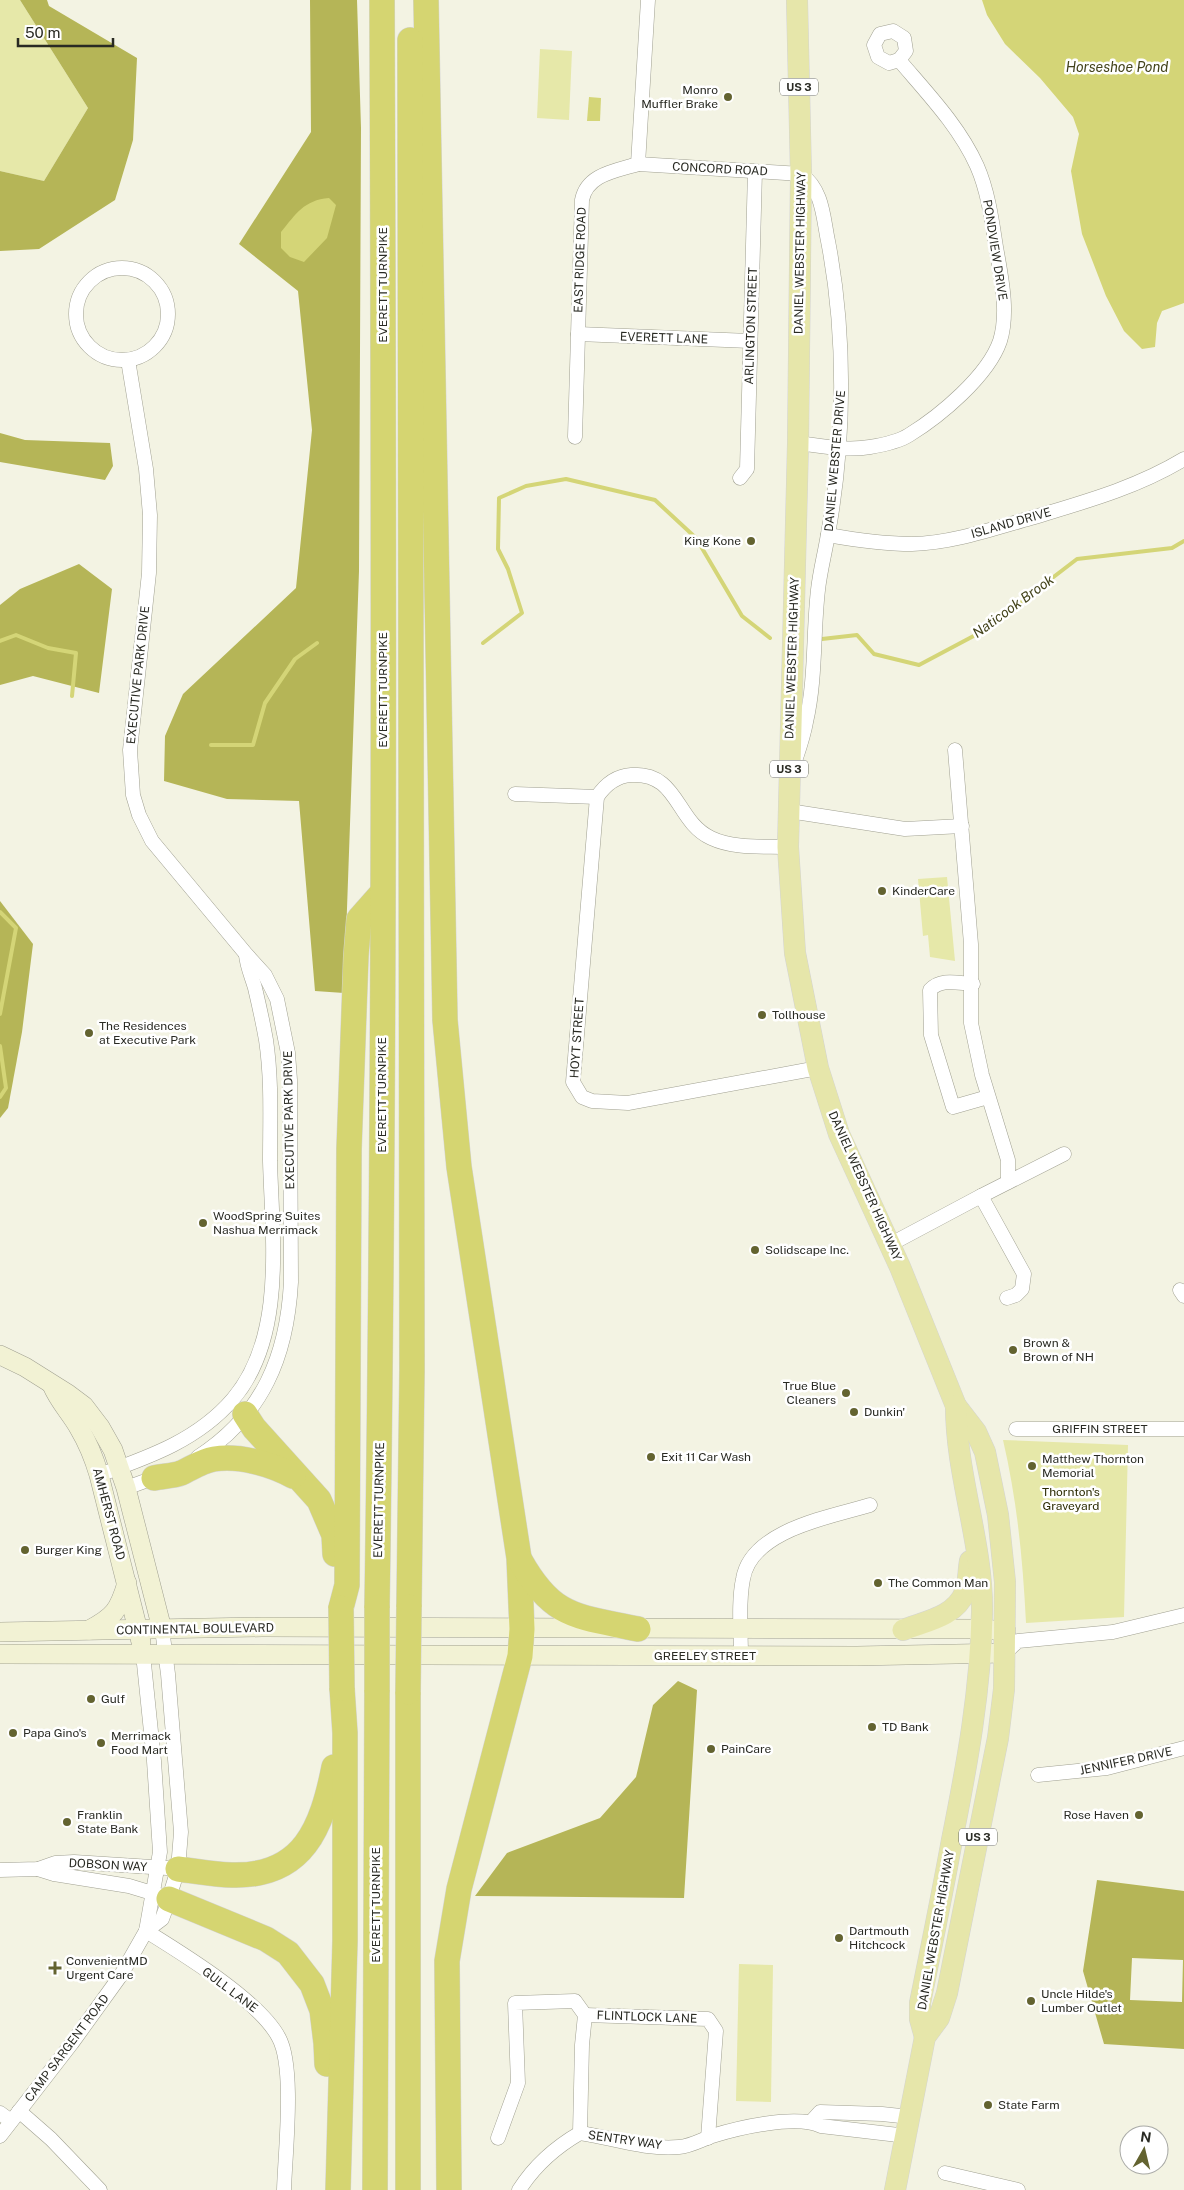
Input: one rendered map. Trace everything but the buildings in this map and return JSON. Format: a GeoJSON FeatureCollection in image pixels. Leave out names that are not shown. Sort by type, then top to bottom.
{"type":"FeatureCollection","features":[{"type":"Feature","properties":{"kind":"highway","name":"EVERETT TURNPIKE"},"geometry":{"type":"LineString","coordinates":[[375,2190],[377,1690],[384,1618],[382,1308],[384,465],[382,0]]}},
{"type":"Feature","properties":{"kind":"highway"},"geometry":{"type":"LineString","coordinates":[[408,2190],[408,1692],[412,1420],[410,0]]}},
{"type":"Feature","properties":{"kind":"highway"},"geometry":{"type":"LineString","coordinates":[[426,0],[445,1020],[459,1167],[519,1558],[522,1629],[520,1656],[459,1889],[447,1961],[449,2190]]}},
{"type":"Feature","properties":{"kind":"highway"},"geometry":{"type":"LineString","coordinates":[[341,1608],[347,1585],[350,1140],[356,956],[359,919],[382,893]]}},
{"type":"Feature","properties":{"kind":"highway"},"geometry":{"type":"LineString","coordinates":[[240,1406],[254,1428],[319,1500],[334,1535],[335,1584],[341,1608],[342,1688],[345,1733],[345,1941],[338,2190]]}},
{"type":"Feature","properties":{"kind":"highway"},"geometry":{"type":"LineString","coordinates":[[154,1478],[180,1473],[214,1459],[256,1462],[281,1470],[300,1480]]}},
{"type":"Feature","properties":{"kind":"highway"},"geometry":{"type":"LineString","coordinates":[[519,1558],[532,1581],[542,1593],[564,1610],[577,1616],[638,1629]]}},
{"type":"Feature","properties":{"kind":"highway"},"geometry":{"type":"LineString","coordinates":[[168,1868],[232,1875],[254,1874],[276,1866],[301,1850],[318,1826],[328,1798],[334,1766],[335,1726],[342,1688]]}},
{"type":"Feature","properties":{"kind":"highway"},"geometry":{"type":"LineString","coordinates":[[161,1896],[266,1939],[288,1953],[312,1984],[322,2010],[325,2027],[328,2105],[339,2162]]}},
{"type":"Feature","properties":{"kind":"main road","name":"DANIEL WEBSTER HIGHWAY"},"geometry":{"type":"LineString","coordinates":[[796,0],[801,174],[798,443],[788,847],[795,953],[818,1068],[839,1134],[889,1245],[956,1406],[976,1432],[984,1452],[992,1482],[1002,1549],[1009,1642],[998,1738],[956,1955],[944,2006],[939,2018],[925,2037],[895,2190]]}},
{"type":"Feature","properties":{"kind":"main road","name":"AMHERST ROAD"},"geometry":{"type":"LineString","coordinates":[[0,1355],[25,1366],[84,1406],[100,1427],[120,1467],[162,1629]]}},
{"type":"Feature","properties":{"kind":"main road","name":"AMHERST ROAD"},"geometry":{"type":"LineString","coordinates":[[52,1384],[58,1400],[78,1427],[91,1452],[99,1475],[139,1631],[143,1654]]}},
{"type":"Feature","properties":{"kind":"main road","name":"DANIEL WEBSTER HIGHWAY"},"geometry":{"type":"LineString","coordinates":[[925,2037],[920,2019],[920,2004],[969,1758],[982,1629],[979,1567],[956,1431],[956,1406]]}},
{"type":"Feature","properties":{"kind":"main road"},"geometry":{"type":"LineString","coordinates":[[903,1630],[942,1615],[959,1603],[967,1583],[974,1536]]}},
{"type":"Feature","properties":{"kind":"main road"},"geometry":{"type":"LineString","coordinates":[[87,1631],[113,1615],[127,1583]]}},
{"type":"Feature","properties":{"kind":"main road","name":"CONTINENTAL BOULEVARD"},"geometry":{"type":"LineString","coordinates":[[0,1632],[139,1631],[384,1618]]}},
{"type":"Feature","properties":{"kind":"main road","name":"GREELEY STREET"},"geometry":{"type":"LineString","coordinates":[[384,1618],[522,1629],[982,1629],[1009,1642]]}},
{"type":"Feature","properties":{"kind":"main road","name":"GREELEY STREET"},"geometry":{"type":"LineString","coordinates":[[387,1654],[741,1656],[980,1654],[1009,1642]]}},
{"type":"Feature","properties":{"kind":"main road","name":"CONTINENTAL BOULEVARD"},"geometry":{"type":"LineString","coordinates":[[0,1654],[387,1654]]}},
{"type":"Feature","properties":{"kind":"street"},"geometry":{"type":"LineString","coordinates":[[638,164],[648,0]]}},
{"type":"Feature","properties":{"kind":"street","name":"PONDVIEW DRIVE"},"geometry":{"type":"LineString","coordinates":[[798,443],[838,448],[868,447],[908,436],[974,383],[992,360],[1000,340],[1004,312],[1000,269],[993,225],[978,167],[964,141],[899,60]]}},
{"type":"Feature","properties":{"kind":"street","name":"CONCORD ROAD"},"geometry":{"type":"LineString","coordinates":[[638,164],[801,174]]}},
{"type":"Feature","properties":{"kind":"street","name":"EAST RIDGE ROAD"},"geometry":{"type":"LineString","coordinates":[[575,437],[584,191],[594,180],[601,176],[638,164]]}},
{"type":"Feature","properties":{"kind":"street","name":"ARLINGTON STREET"},"geometry":{"type":"LineString","coordinates":[[740,478],[747,469],[755,171]]}},
{"type":"Feature","properties":{"kind":"street","name":"DANIEL WEBSTER DRIVE"},"geometry":{"type":"LineString","coordinates":[[789,782],[806,721],[815,613],[821,562],[828,535],[838,448],[842,368],[830,255],[820,201],[809,180],[801,174]]}},
{"type":"Feature","properties":{"kind":"street"},"geometry":{"type":"LineString","coordinates":[[115,268],[135,269],[150,277],[161,288],[168,308],[166,328],[156,345],[146,353],[128,360],[107,358],[94,350],[80,333],[76,318],[77,303],[86,285],[97,275],[115,268]]}},
{"type":"Feature","properties":{"kind":"street","name":"EVERETT LANE"},"geometry":{"type":"LineString","coordinates":[[578,334],[750,341]]}},
{"type":"Feature","properties":{"kind":"street","name":"EXECUTIVE PARK DRIVE"},"geometry":{"type":"LineString","coordinates":[[99,1475],[188,1438],[240,1406],[264,1388],[281,1351],[287,1329],[291,1282],[290,1080],[284,1025],[274,990],[265,974],[246,954],[152,841],[139,815],[133,795],[130,750],[146,600],[150,523],[146,469],[128,360]]}},
{"type":"Feature","properties":{"kind":"street","name":"ISLAND DRIVE"},"geometry":{"type":"LineString","coordinates":[[828,535],[897,543],[943,541],[984,532],[1108,495],[1154,476],[1184,460]]}},
{"type":"Feature","properties":{"kind":"street"},"geometry":{"type":"LineString","coordinates":[[955,750],[973,984],[970,1008],[971,1024],[988,1097],[1008,1160],[1008,1182]]}},
{"type":"Feature","properties":{"kind":"street"},"geometry":{"type":"LineString","coordinates":[[515,794],[597,797],[610,783],[618,778],[628,775],[650,777],[660,781],[669,790],[685,816],[710,838],[732,844],[788,847]]}},
{"type":"Feature","properties":{"kind":"street","name":"HOYT STREET"},"geometry":{"type":"LineString","coordinates":[[597,797],[572,1071],[573,1082],[577,1091],[582,1097],[592,1102],[628,1102],[818,1068]]}},
{"type":"Feature","properties":{"kind":"street"},"geometry":{"type":"LineString","coordinates":[[789,811],[906,829],[962,826]]}},
{"type":"Feature","properties":{"kind":"street","name":"EXECUTIVE PARK DRIVE"},"geometry":{"type":"LineString","coordinates":[[126,1488],[154,1478],[210,1449],[240,1406],[266,1334],[272,1274],[270,1073],[261,1013],[246,954]]}},
{"type":"Feature","properties":{"kind":"street"},"geometry":{"type":"LineString","coordinates":[[973,984],[945,982],[936,984],[930,990],[931,1035],[953,1107],[988,1097]]}},
{"type":"Feature","properties":{"kind":"street"},"geometry":{"type":"LineString","coordinates":[[889,1245],[1064,1154]]}},
{"type":"Feature","properties":{"kind":"street"},"geometry":{"type":"LineString","coordinates":[[981,1196],[1024,1274],[1022,1289],[1016,1295],[1007,1298]]}},
{"type":"Feature","properties":{"kind":"street","name":"GRIFFIN STREET"},"geometry":{"type":"LineString","coordinates":[[1016,1429],[1184,1430]]}},
{"type":"Feature","properties":{"kind":"street"},"geometry":{"type":"LineString","coordinates":[[741,1656],[743,1578],[753,1554],[775,1537],[791,1530],[870,1505]]}},
{"type":"Feature","properties":{"kind":"street","name":"GREELEY STREET"},"geometry":{"type":"LineString","coordinates":[[1009,1642],[1113,1632],[1184,1615]]}},
{"type":"Feature","properties":{"kind":"street","name":"CAMP SARGENT ROAD"},"geometry":{"type":"LineString","coordinates":[[0,2136],[10,2115],[121,1974],[146,1931],[162,1919],[161,1896],[168,1868],[181,1832],[166,1654],[162,1629]]}},
{"type":"Feature","properties":{"kind":"street","name":"CAMP SARGENT ROAD"},"geometry":{"type":"LineString","coordinates":[[143,1654],[160,1852],[168,1868],[161,1896]]}},
{"type":"Feature","properties":{"kind":"street","name":"JENNIFER DRIVE"},"geometry":{"type":"LineString","coordinates":[[1038,1774],[1107,1768],[1184,1748]]}},
{"type":"Feature","properties":{"kind":"street","name":"DOBSON WAY"},"geometry":{"type":"LineString","coordinates":[[0,1870],[38,1869],[55,1863],[74,1862],[168,1868]]}},
{"type":"Feature","properties":{"kind":"street","name":"DOBSON WAY"},"geometry":{"type":"LineString","coordinates":[[38,1869],[54,1874],[129,1886],[161,1896]]}},
{"type":"Feature","properties":{"kind":"street","name":"GULL LANE"},"geometry":{"type":"LineString","coordinates":[[146,1931],[222,1982],[262,2014],[280,2039],[287,2084],[284,2190]]}},
{"type":"Feature","properties":{"kind":"street"},"geometry":{"type":"LineString","coordinates":[[498,2138],[518,2082],[515,2003],[575,2001],[585,2015],[582,2045],[580,2134]]}},
{"type":"Feature","properties":{"kind":"street","name":"FLINTLOCK LANE"},"geometry":{"type":"LineString","coordinates":[[585,2015],[708,2019],[716,2031],[708,2138]]}},
{"type":"Feature","properties":{"kind":"street","name":"SENTRY WAY"},"geometry":{"type":"LineString","coordinates":[[519,2190],[528,2174],[550,2152],[580,2134],[651,2146],[679,2147],[735,2130],[770,2124],[811,2122],[820,2112],[882,2114],[908,2126]]}},
{"type":"Feature","properties":{"kind":"street"},"geometry":{"type":"LineString","coordinates":[[10,2115],[51,2139],[100,2190]]}},
{"type":"Feature","properties":{"kind":"street"},"geometry":{"type":"LineString","coordinates":[[945,2173],[1018,2190]]}},
{"type":"Feature","properties":{"kind":"green space"},"geometry":{"type":"Polygon","coordinates":[[[0,0],[20,0],[88,108],[44,181],[0,171],[0,0]]]}},
{"type":"Feature","properties":{"kind":"green space"},"geometry":{"type":"Polygon","coordinates":[[[540,49],[572,51],[569,120],[537,118],[540,49]]]}},
{"type":"Feature","properties":{"kind":"green space"},"geometry":{"type":"Polygon","coordinates":[[[947,877],[955,961],[930,957],[928,935],[923,936],[918,879],[947,877]]]}},
{"type":"Feature","properties":{"kind":"green space","name":"Thornton's Graveyard"},"geometry":{"type":"Polygon","coordinates":[[[1003,1440],[1128,1445],[1124,1617],[1026,1623],[1019,1531],[1003,1440]]]}},
{"type":"Feature","properties":{"kind":"green space"},"geometry":{"type":"Polygon","coordinates":[[[739,1964],[773,1965],[771,2102],[736,2101],[739,1964]]]}},
{"type":"Feature","properties":{"kind":"shaded area"},"geometry":{"type":"Polygon","coordinates":[[[20,0],[47,0],[49,6],[137,58],[133,140],[115,200],[39,249],[0,251],[0,171],[44,181],[88,108],[20,0]]]}},
{"type":"Feature","properties":{"kind":"shaded area"},"geometry":{"type":"Polygon","coordinates":[[[310,0],[357,0],[361,128],[359,571],[344,993],[315,991],[299,801],[227,799],[164,781],[165,736],[183,694],[296,588],[312,430],[298,291],[239,244],[311,132],[310,0]]]}},
{"type":"Feature","properties":{"kind":"shaded area"},"geometry":{"type":"Polygon","coordinates":[[[0,433],[25,440],[110,443],[113,466],[105,480],[0,462],[0,433]]]}},
{"type":"Feature","properties":{"kind":"shaded area"},"geometry":{"type":"Polygon","coordinates":[[[79,564],[112,589],[99,693],[33,676],[0,685],[0,605],[20,589],[79,564]]]}},
{"type":"Feature","properties":{"kind":"shaded area"},"geometry":{"type":"Polygon","coordinates":[[[0,901],[33,944],[22,1032],[8,1108],[0,1118],[0,901]]]}},
{"type":"Feature","properties":{"kind":"shaded area"},"geometry":{"type":"Polygon","coordinates":[[[678,1681],[697,1690],[684,1898],[475,1896],[507,1853],[600,1818],[636,1777],[653,1705],[678,1681]]]}},
{"type":"Feature","properties":{"kind":"shaded area"},"geometry":{"type":"Polygon","coordinates":[[[1097,1880],[1184,1891],[1184,2049],[1104,2044],[1083,1971],[1097,1880]],[[1132,1958],[1130,2000],[1182,2002],[1183,1960],[1132,1958]]]}},
{"type":"Feature","properties":{"kind":"water","name":"Horseshoe Pond"},"geometry":{"type":"Polygon","coordinates":[[[982,0],[1184,0],[1184,303],[1162,311],[1157,323],[1155,347],[1142,349],[1124,331],[1106,296],[1082,234],[1071,171],[1079,134],[1073,117],[1040,78],[1005,44],[987,15],[982,0]]]}},
{"type":"Feature","properties":{"kind":"water"},"geometry":{"type":"Polygon","coordinates":[[[589,97],[601,98],[600,121],[587,121],[589,97]]]}},
{"type":"Feature","properties":{"kind":"water"},"geometry":{"type":"Polygon","coordinates":[[[329,198],[336,205],[327,238],[304,262],[290,257],[281,248],[281,232],[301,209],[320,199],[329,198]]]}},
{"type":"Feature","properties":{"kind":"waterway","name":"Naticook Brook"},"geometry":{"type":"LineString","coordinates":[[483,643],[522,613],[508,569],[498,549],[499,498],[526,486],[566,479],[655,500],[696,538],[742,616],[770,638]]}},
{"type":"Feature","properties":{"kind":"waterway","name":"Naticook Brook"},"geometry":{"type":"LineString","coordinates":[[822,639],[857,635],[874,654],[919,665],[983,631],[1077,559],[1172,548],[1184,541]]}},
{"type":"Feature","properties":{"kind":"waterway","name":"Naticook Brook"},"geometry":{"type":"LineString","coordinates":[[0,641],[16,635],[48,648],[76,653],[72,696]]}},
{"type":"Feature","properties":{"kind":"waterway","name":"Naticook Brook"},"geometry":{"type":"LineString","coordinates":[[211,745],[253,745],[265,703],[295,659],[317,643]]}},
{"type":"Feature","properties":{"kind":"waterway","name":"Naticook Brook"},"geometry":{"type":"LineString","coordinates":[[0,912],[16,928],[0,1014]]}},
{"type":"Feature","properties":{"kind":"waterway","name":"Naticook Brook"},"geometry":{"type":"LineString","coordinates":[[0,1046],[6,1088],[0,1097]]}},
{"type":"Feature","properties":{"kind":"place","name":"Monro Muffler Brake"},"geometry":{"type":"Point","coordinates":[728,97]}},
{"type":"Feature","properties":{"kind":"place","name":"King Kone"},"geometry":{"type":"Point","coordinates":[751,541]}},
{"type":"Feature","properties":{"kind":"place","name":"KinderCare"},"geometry":{"type":"Point","coordinates":[882,891]}},
{"type":"Feature","properties":{"kind":"place","name":"Tollhouse"},"geometry":{"type":"Point","coordinates":[762,1015]}},
{"type":"Feature","properties":{"kind":"place","name":"The Residences at Executive Park"},"geometry":{"type":"Point","coordinates":[89,1033]}},
{"type":"Feature","properties":{"kind":"place","name":"WoodSpring Suites Nashua Merrimack"},"geometry":{"type":"Point","coordinates":[203,1223]}},
{"type":"Feature","properties":{"kind":"place","name":"Solidscape Inc."},"geometry":{"type":"Point","coordinates":[755,1250]}},
{"type":"Feature","properties":{"kind":"place","name":"Brown & Brown of NH"},"geometry":{"type":"Point","coordinates":[1013,1350]}},
{"type":"Feature","properties":{"kind":"place","name":"True Blue Cleaners"},"geometry":{"type":"Point","coordinates":[846,1393]}},
{"type":"Feature","properties":{"kind":"place","name":"Dunkin'"},"geometry":{"type":"Point","coordinates":[854,1412]}},
{"type":"Feature","properties":{"kind":"place","name":"Exit 11 Car Wash"},"geometry":{"type":"Point","coordinates":[651,1457]}},
{"type":"Feature","properties":{"kind":"place","name":"Matthew Thornton Memorial"},"geometry":{"type":"Point","coordinates":[1032,1466]}},
{"type":"Feature","properties":{"kind":"place","name":"Burger King"},"geometry":{"type":"Point","coordinates":[25,1550]}},
{"type":"Feature","properties":{"kind":"place","name":"The Common Man"},"geometry":{"type":"Point","coordinates":[878,1583]}},
{"type":"Feature","properties":{"kind":"place","name":"Gulf"},"geometry":{"type":"Point","coordinates":[91,1699]}},
{"type":"Feature","properties":{"kind":"place","name":"TD Bank"},"geometry":{"type":"Point","coordinates":[872,1727]}},
{"type":"Feature","properties":{"kind":"place","name":"Papa Gino's"},"geometry":{"type":"Point","coordinates":[13,1733]}},
{"type":"Feature","properties":{"kind":"place","name":"Merrimack Food Mart"},"geometry":{"type":"Point","coordinates":[101,1743]}},
{"type":"Feature","properties":{"kind":"place","name":"PainCare"},"geometry":{"type":"Point","coordinates":[711,1749]}},
{"type":"Feature","properties":{"kind":"place","name":"Rose Haven"},"geometry":{"type":"Point","coordinates":[1139,1815]}},
{"type":"Feature","properties":{"kind":"place","name":"Franklin State Bank"},"geometry":{"type":"Point","coordinates":[67,1822]}},
{"type":"Feature","properties":{"kind":"place","name":"Dartmouth Hitchcock"},"geometry":{"type":"Point","coordinates":[839,1938]}},
{"type":"Feature","properties":{"kind":"place","name":"ConvenientMD Urgent Care"},"geometry":{"type":"Point","coordinates":[55,1968]}},
{"type":"Feature","properties":{"kind":"place","name":"Uncle Hilde's Lumber Outlet"},"geometry":{"type":"Point","coordinates":[1031,2001]}},
{"type":"Feature","properties":{"kind":"place","name":"State Farm"},"geometry":{"type":"Point","coordinates":[988,2105]}}]}
